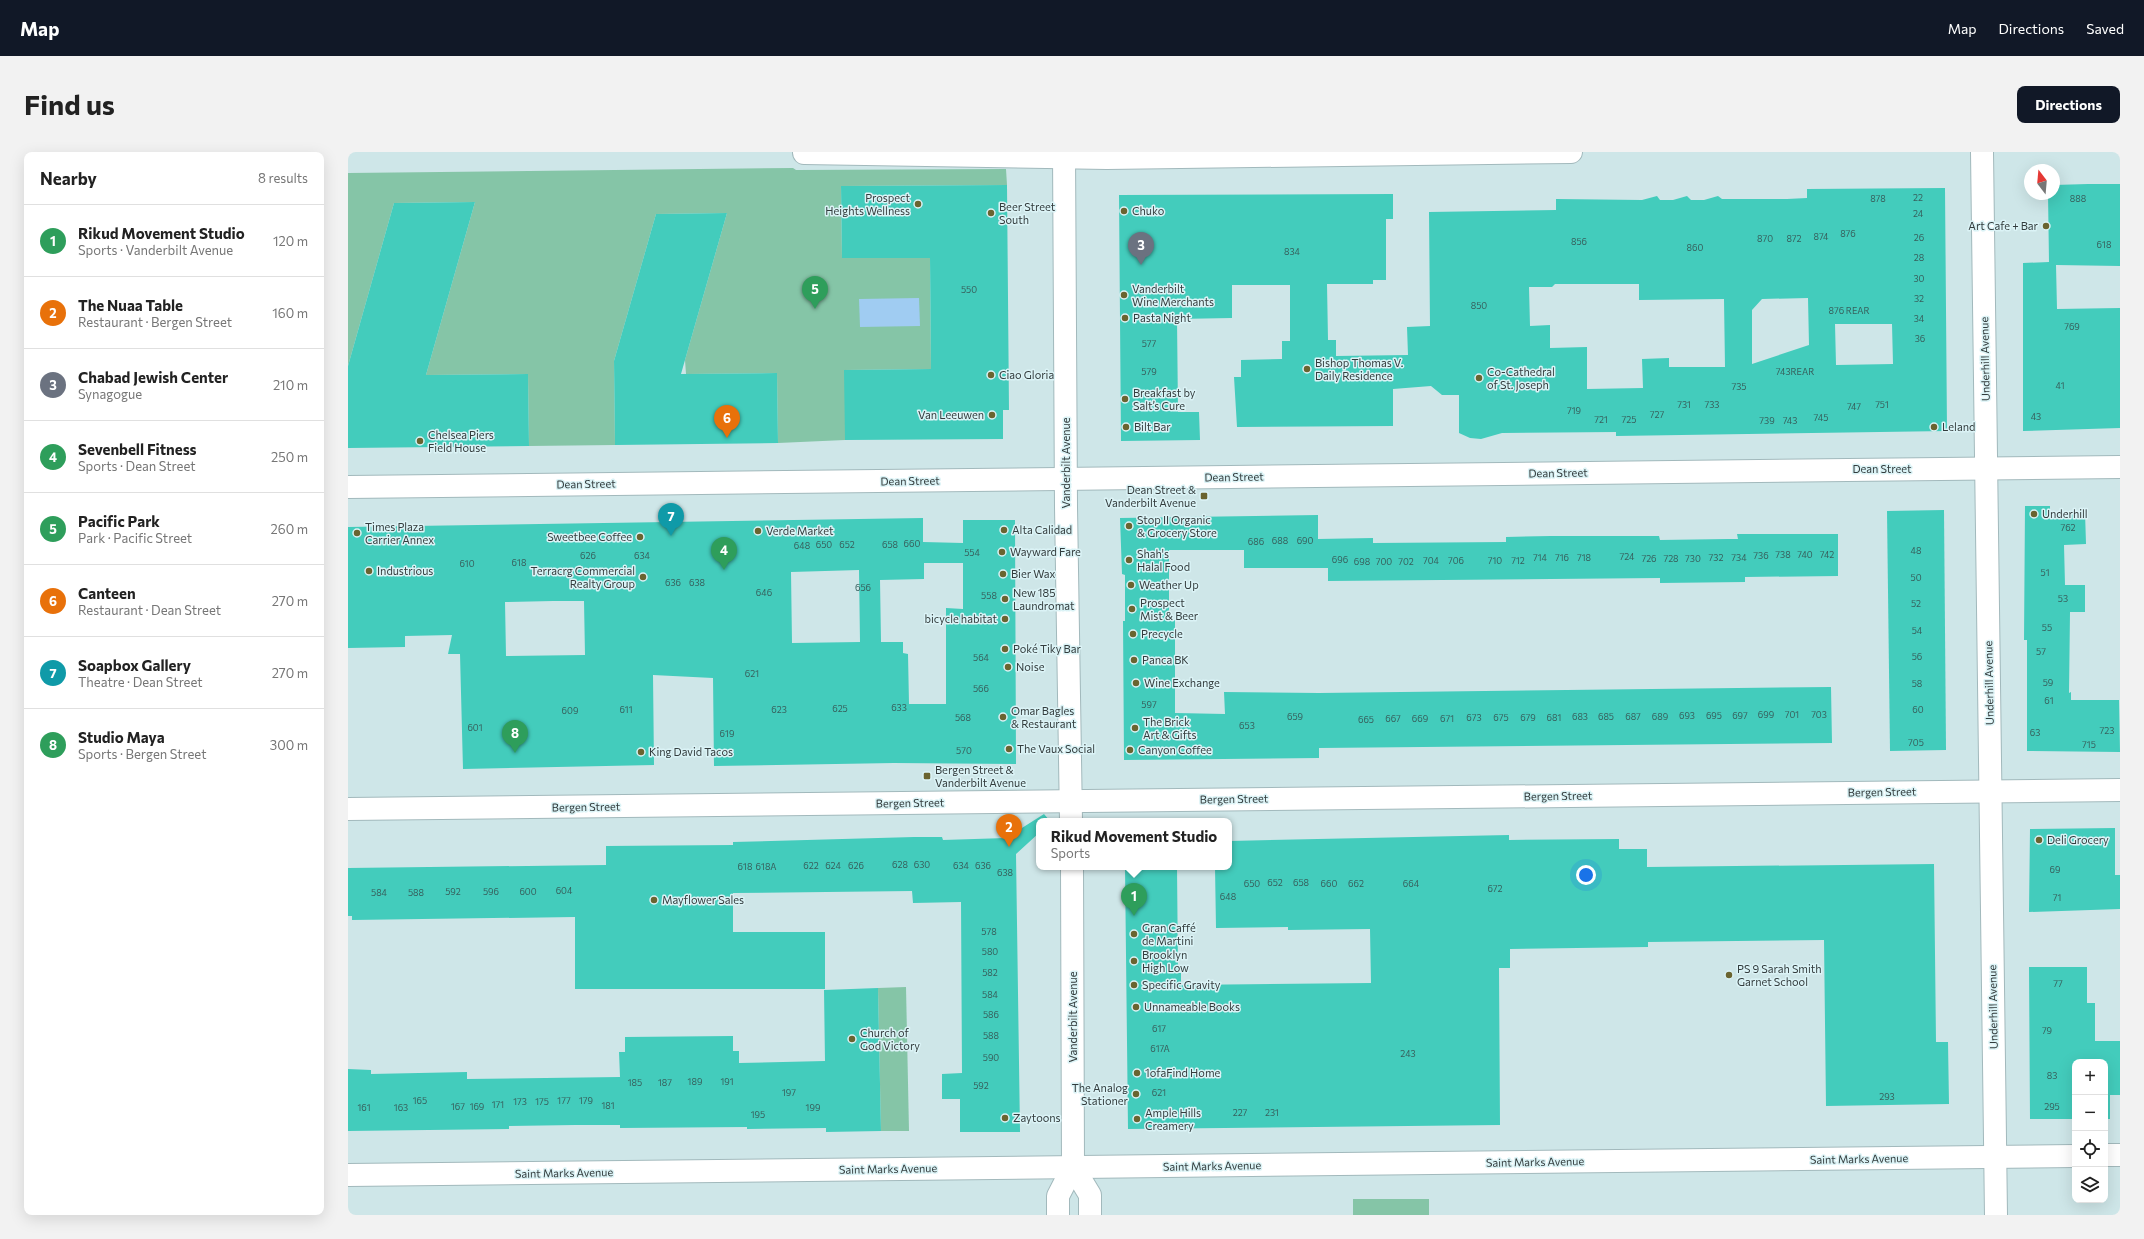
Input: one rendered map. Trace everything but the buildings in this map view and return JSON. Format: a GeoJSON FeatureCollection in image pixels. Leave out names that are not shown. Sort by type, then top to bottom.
{"type":"FeatureCollection","features":[{"type":"Feature","properties":{"kind":"street"},"geometry":{"type":"LineString","coordinates":[[804,153],[1064,154],[1114,158],[1571,152]]}},
{"type":"Feature","properties":{"kind":"street","name":"Underhill Avenue"},"geometry":{"type":"LineString","coordinates":[[1982,152],[1996,1215]]}},
{"type":"Feature","properties":{"kind":"street","name":"Vanderbilt Avenue"},"geometry":{"type":"LineString","coordinates":[[1064,154],[1066,479],[1071,811]]}},
{"type":"Feature","properties":{"kind":"street","name":"Dean Street"},"geometry":{"type":"LineString","coordinates":[[348,487],[2120,467]]}},
{"type":"Feature","properties":{"kind":"street","name":"Bergen Street"},"geometry":{"type":"LineString","coordinates":[[348,809],[1071,811],[1990,791],[2120,790]]}},
{"type":"Feature","properties":{"kind":"street","name":"Vanderbilt Avenue"},"geometry":{"type":"LineString","coordinates":[[1058,1215],[1058,1196],[1073,1167],[1072,870]]}},
{"type":"Feature","properties":{"kind":"street"},"geometry":{"type":"LineString","coordinates":[[2108,1155],[2120,1155]]}},
{"type":"Feature","properties":{"kind":"street","name":"Saint Marks Avenue"},"geometry":{"type":"LineString","coordinates":[[348,1176],[2072,1156]]}},
{"type":"Feature","properties":{"kind":"street"},"geometry":{"type":"LineString","coordinates":[[1073,1167],[1090,1195],[1090,1215]]}},
{"type":"Feature","properties":{"kind":"green space"},"geometry":{"type":"Polygon","coordinates":[[[793,168],[796,170],[1006,169],[1007,185],[841,186],[842,258],[930,258],[931,369],[845,370],[845,440],[778,443],[777,373],[686,374],[685,360],[727,213],[656,214],[614,361],[615,445],[529,446],[528,374],[426,375],[475,202],[394,203],[348,366],[348,173],[793,168]]]}},
{"type":"Feature","properties":{"kind":"green space"},"geometry":{"type":"Polygon","coordinates":[[[906,987],[909,1131],[881,1131],[878,988],[906,987]]]}},
{"type":"Feature","properties":{"kind":"green space"},"geometry":{"type":"Polygon","coordinates":[[[1353,1199],[1429,1199],[1429,1215],[1353,1215],[1353,1199]]]}},
{"type":"Feature","properties":{"kind":"water"},"geometry":{"type":"Polygon","coordinates":[[[919,298],[920,326],[860,327],[859,299],[919,298]]]}},
{"type":"Feature","properties":{"kind":"place","name":"Prospect Heights Wellness"},"geometry":{"type":"Point","coordinates":[918,204]}},
{"type":"Feature","properties":{"kind":"place","name":"Chuko"},"geometry":{"type":"Point","coordinates":[1124,211]}},
{"type":"Feature","properties":{"kind":"place","name":"Beer Street South"},"geometry":{"type":"Point","coordinates":[991,213]}},
{"type":"Feature","properties":{"kind":"place","name":"Art Cafe + Bar"},"geometry":{"type":"Point","coordinates":[2046,226]}},
{"type":"Feature","properties":{"kind":"place","name":"Chabad Jewish Center"},"geometry":{"type":"Point","coordinates":[1141,265]}},
{"type":"Feature","properties":{"kind":"place","name":"Vanderbilt Wine Merchants"},"geometry":{"type":"Point","coordinates":[1124,295]}},
{"type":"Feature","properties":{"kind":"place","name":"Pacific Park"},"geometry":{"type":"Point","coordinates":[815,309]}},
{"type":"Feature","properties":{"kind":"place","name":"Pasta Night"},"geometry":{"type":"Point","coordinates":[1125,318]}},
{"type":"Feature","properties":{"kind":"place","name":"Bishop Thomas V. Daily Residence"},"geometry":{"type":"Point","coordinates":[1307,369]}},
{"type":"Feature","properties":{"kind":"place","name":"Ciao Gloria"},"geometry":{"type":"Point","coordinates":[991,375]}},
{"type":"Feature","properties":{"kind":"place","name":"Co-Cathedral of St. Joseph"},"geometry":{"type":"Point","coordinates":[1479,378]}},
{"type":"Feature","properties":{"kind":"place","name":"Breakfast by Salt’s Cure"},"geometry":{"type":"Point","coordinates":[1125,399]}},
{"type":"Feature","properties":{"kind":"place","name":"Van Leeuwen"},"geometry":{"type":"Point","coordinates":[992,415]}},
{"type":"Feature","properties":{"kind":"place","name":"Bilt Bar"},"geometry":{"type":"Point","coordinates":[1126,427]}},
{"type":"Feature","properties":{"kind":"place","name":"Leland"},"geometry":{"type":"Point","coordinates":[1934,427]}},
{"type":"Feature","properties":{"kind":"place","name":"Canteen"},"geometry":{"type":"Point","coordinates":[727,438]}},
{"type":"Feature","properties":{"kind":"place","name":"Chelsea Piers Field House"},"geometry":{"type":"Point","coordinates":[420,441]}},
{"type":"Feature","properties":{"kind":"place","name":"Dean Street & Vanderbilt Avenue"},"geometry":{"type":"Point","coordinates":[1204,496]}},
{"type":"Feature","properties":{"kind":"place","name":"Underhill"},"geometry":{"type":"Point","coordinates":[2034,514]}},
{"type":"Feature","properties":{"kind":"place","name":"Stop II Organic & Grocery Store"},"geometry":{"type":"Point","coordinates":[1129,526]}},
{"type":"Feature","properties":{"kind":"place","name":"Alta Calidad"},"geometry":{"type":"Point","coordinates":[1004,530]}},
{"type":"Feature","properties":{"kind":"place","name":"Verde Market"},"geometry":{"type":"Point","coordinates":[758,531]}},
{"type":"Feature","properties":{"kind":"place","name":"Times Plaza Carrier Annex"},"geometry":{"type":"Point","coordinates":[357,533]}},
{"type":"Feature","properties":{"kind":"place","name":"Soapbox Gallery"},"geometry":{"type":"Point","coordinates":[671,536]}},
{"type":"Feature","properties":{"kind":"place","name":"Sweetbee Coffee"},"geometry":{"type":"Point","coordinates":[640,537]}},
{"type":"Feature","properties":{"kind":"place","name":"Wayward Fare"},"geometry":{"type":"Point","coordinates":[1002,552]}},
{"type":"Feature","properties":{"kind":"place","name":"Shah's Halal Food"},"geometry":{"type":"Point","coordinates":[1129,560]}},
{"type":"Feature","properties":{"kind":"place","name":"Sevenbell Fitness"},"geometry":{"type":"Point","coordinates":[724,570]}},
{"type":"Feature","properties":{"kind":"place","name":"Industrious"},"geometry":{"type":"Point","coordinates":[369,571]}},
{"type":"Feature","properties":{"kind":"place","name":"Bier Wax"},"geometry":{"type":"Point","coordinates":[1003,574]}},
{"type":"Feature","properties":{"kind":"place","name":"Terracrg Commercial Realty Group"},"geometry":{"type":"Point","coordinates":[643,577]}},
{"type":"Feature","properties":{"kind":"place","name":"Weather Up"},"geometry":{"type":"Point","coordinates":[1131,585]}},
{"type":"Feature","properties":{"kind":"place","name":"New 185 Laundromat"},"geometry":{"type":"Point","coordinates":[1005,599]}},
{"type":"Feature","properties":{"kind":"place","name":"Prospect Mist & Beer"},"geometry":{"type":"Point","coordinates":[1132,609]}},
{"type":"Feature","properties":{"kind":"place","name":"bicycle habitat"},"geometry":{"type":"Point","coordinates":[1005,619]}},
{"type":"Feature","properties":{"kind":"place","name":"Precycle"},"geometry":{"type":"Point","coordinates":[1133,634]}},
{"type":"Feature","properties":{"kind":"place","name":"Poké Tiky Bar"},"geometry":{"type":"Point","coordinates":[1005,649]}},
{"type":"Feature","properties":{"kind":"place","name":"Panca BK"},"geometry":{"type":"Point","coordinates":[1134,660]}},
{"type":"Feature","properties":{"kind":"place","name":"Noise"},"geometry":{"type":"Point","coordinates":[1008,667]}},
{"type":"Feature","properties":{"kind":"place","name":"Wine Exchange"},"geometry":{"type":"Point","coordinates":[1136,683]}},
{"type":"Feature","properties":{"kind":"place","name":"Omar Bagles & Restaurant"},"geometry":{"type":"Point","coordinates":[1003,717]}},
{"type":"Feature","properties":{"kind":"place","name":"The Brick Art & Gifts"},"geometry":{"type":"Point","coordinates":[1135,728]}},
{"type":"Feature","properties":{"kind":"place","name":"The Vaux Social"},"geometry":{"type":"Point","coordinates":[1009,749]}},
{"type":"Feature","properties":{"kind":"place","name":"Canyon Coffee"},"geometry":{"type":"Point","coordinates":[1130,750]}},
{"type":"Feature","properties":{"kind":"place","name":"King David Tacos"},"geometry":{"type":"Point","coordinates":[641,752]}},
{"type":"Feature","properties":{"kind":"place","name":"Studio Maya"},"geometry":{"type":"Point","coordinates":[515,753]}},
{"type":"Feature","properties":{"kind":"place","name":"Bergen Street & Vanderbilt Avenue"},"geometry":{"type":"Point","coordinates":[927,776]}},
{"type":"Feature","properties":{"kind":"place","name":"Deli Grocery"},"geometry":{"type":"Point","coordinates":[2039,840]}},
{"type":"Feature","properties":{"kind":"place","name":"The Nuaa Table"},"geometry":{"type":"Point","coordinates":[1009,847]}},
{"type":"Feature","properties":{"kind":"place","name":"Mayflower Sales"},"geometry":{"type":"Point","coordinates":[654,900]}},
{"type":"Feature","properties":{"kind":"place","name":"Rikud Movement Studio"},"geometry":{"type":"Point","coordinates":[1134,916]}},
{"type":"Feature","properties":{"kind":"place","name":"Gran Caffé de Martini"},"geometry":{"type":"Point","coordinates":[1134,934]}},
{"type":"Feature","properties":{"kind":"place","name":"Brooklyn High Low"},"geometry":{"type":"Point","coordinates":[1134,961]}},
{"type":"Feature","properties":{"kind":"place","name":"PS 9 Sarah Smith Garnet School"},"geometry":{"type":"Point","coordinates":[1729,975]}},
{"type":"Feature","properties":{"kind":"place","name":"Specific Gravity"},"geometry":{"type":"Point","coordinates":[1134,985]}},
{"type":"Feature","properties":{"kind":"place","name":"Unnameable Books"},"geometry":{"type":"Point","coordinates":[1136,1007]}},
{"type":"Feature","properties":{"kind":"place","name":"Church of God Victory"},"geometry":{"type":"Point","coordinates":[852,1039]}},
{"type":"Feature","properties":{"kind":"place","name":"1ofaFind Home"},"geometry":{"type":"Point","coordinates":[1137,1073]}},
{"type":"Feature","properties":{"kind":"place","name":"The Analog Stationer"},"geometry":{"type":"Point","coordinates":[1136,1094]}},
{"type":"Feature","properties":{"kind":"place","name":"Zaytoons"},"geometry":{"type":"Point","coordinates":[1005,1118]}},
{"type":"Feature","properties":{"kind":"place","name":"Ample Hills Creamery"},"geometry":{"type":"Point","coordinates":[1137,1119]}}]}
